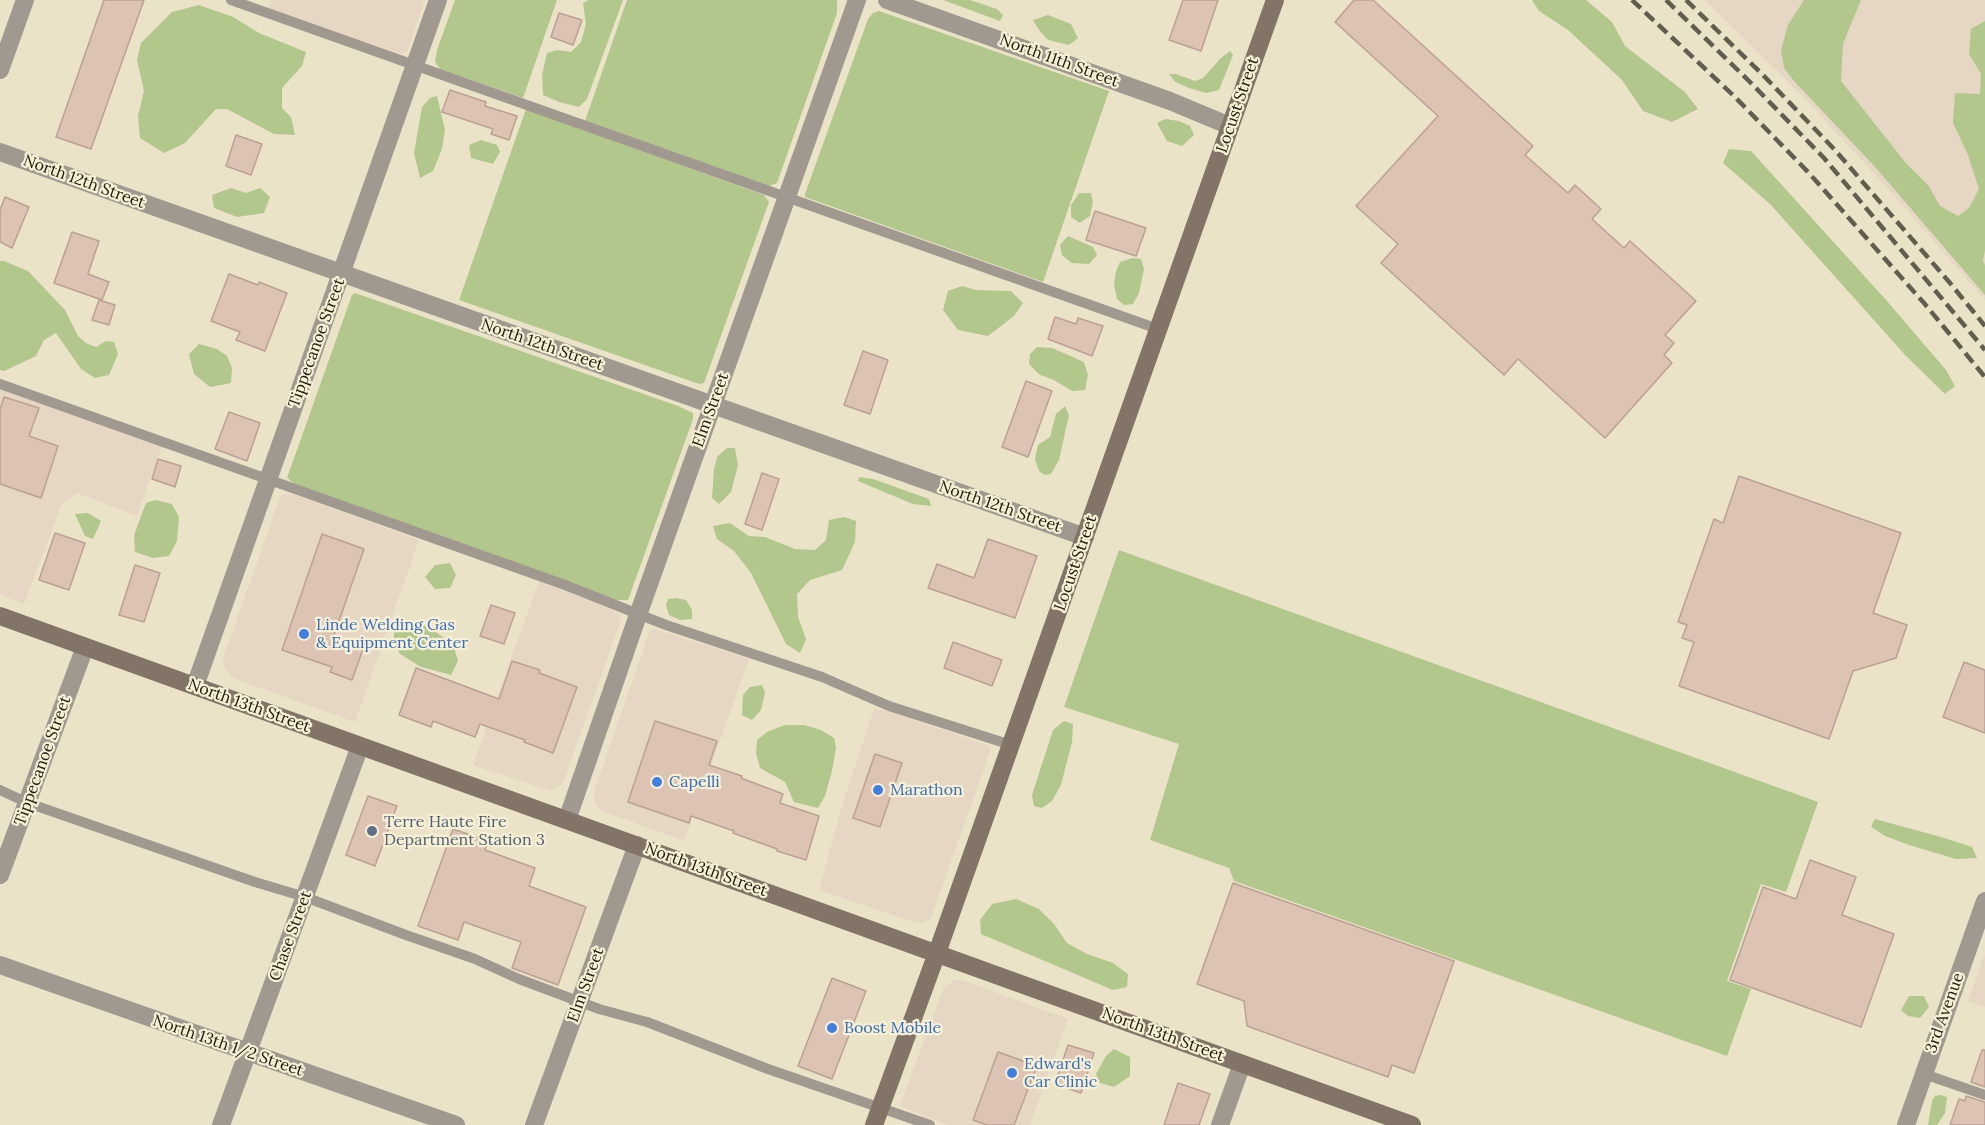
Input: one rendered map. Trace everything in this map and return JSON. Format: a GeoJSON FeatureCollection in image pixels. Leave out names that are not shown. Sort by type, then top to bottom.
{"type":"FeatureCollection","features":[{"type":"Feature","properties":{"kind":"main road","name":"Locust Street"},"geometry":{"type":"LineString","coordinates":[[877,1116],[1275,0]]}},
{"type":"Feature","properties":{"kind":"main road","name":"North 13th Street"},"geometry":{"type":"LineString","coordinates":[[0,616],[1412,1125]]}},
{"type":"Feature","properties":{"kind":"street"},"geometry":{"type":"LineString","coordinates":[[0,70],[25,0]]}},
{"type":"Feature","properties":{"kind":"street","name":"Tippecanoe Street"},"geometry":{"type":"LineString","coordinates":[[195,686],[438,0]]}},
{"type":"Feature","properties":{"kind":"street","name":"Elm Street"},"geometry":{"type":"LineString","coordinates":[[567,820],[857,0]]}},
{"type":"Feature","properties":{"kind":"street","name":"North 11th Street"},"geometry":{"type":"LineString","coordinates":[[887,0],[1170,100],[1230,126]]}},
{"type":"Feature","properties":{"kind":"street","name":"North 12th Street"},"geometry":{"type":"LineString","coordinates":[[0,152],[1085,537]]}},
{"type":"Feature","properties":{"kind":"street","name":"Tippecanoe Street"},"geometry":{"type":"LineString","coordinates":[[0,875],[85,647]]}},
{"type":"Feature","properties":{"kind":"street","name":"Chase Street"},"geometry":{"type":"LineString","coordinates":[[221,1125],[249,1054],[360,746]]}},
{"type":"Feature","properties":{"kind":"street","name":"Elm Street"},"geometry":{"type":"LineString","coordinates":[[534,1125],[637,845]]}},
{"type":"Feature","properties":{"kind":"street","name":"3rd Avenue"},"geometry":{"type":"LineString","coordinates":[[1905,1125],[1985,901]]}},
{"type":"Feature","properties":{"kind":"street","name":"North 13th 1/2 Street"},"geometry":{"type":"LineString","coordinates":[[0,965],[456,1125]]}},
{"type":"Feature","properties":{"kind":"street"},"geometry":{"type":"LineString","coordinates":[[1220,1125],[1242,1064]]}},
{"type":"Feature","properties":{"kind":"lane"},"geometry":{"type":"LineString","coordinates":[[231,0],[1158,329]]}},
{"type":"Feature","properties":{"kind":"lane"},"geometry":{"type":"LineString","coordinates":[[0,384],[565,585],[638,615],[822,677],[890,706],[1011,745]]}},
{"type":"Feature","properties":{"kind":"lane"},"geometry":{"type":"LineString","coordinates":[[0,790],[28,803],[245,879],[305,897],[475,959],[519,979],[581,1002],[646,1022],[768,1070],[858,1102],[877,1116],[930,1125]]}},
{"type":"Feature","properties":{"kind":"lane"},"geometry":{"type":"LineString","coordinates":[[1924,1074],[1985,1095]]}},
{"type":"Feature","properties":{"kind":"shaded area"},"geometry":{"type":"Polygon","coordinates":[[[272,0],[425,0],[407,51],[402,54],[315,26],[269,8],[272,0]]]}},
{"type":"Feature","properties":{"kind":"shaded area"},"geometry":{"type":"Polygon","coordinates":[[[1705,0],[1985,0],[1985,300],[1890,191],[1806,100],[1705,0]]]}},
{"type":"Feature","properties":{"kind":"shaded area"},"geometry":{"type":"Polygon","coordinates":[[[1,388],[162,446],[137,516],[77,493],[62,504],[24,604],[0,595],[1,388]]]}},
{"type":"Feature","properties":{"kind":"shaded area"},"geometry":{"type":"Polygon","coordinates":[[[288,494],[419,540],[355,722],[233,678],[224,667],[223,659],[281,495],[288,494]]]}},
{"type":"Feature","properties":{"kind":"shaded area"},"geometry":{"type":"Polygon","coordinates":[[[539,581],[610,609],[619,615],[621,620],[563,783],[551,791],[473,765],[539,581]]]}},
{"type":"Feature","properties":{"kind":"shaded area"},"geometry":{"type":"Polygon","coordinates":[[[655,629],[749,659],[684,841],[605,812],[596,805],[594,799],[594,791],[650,631],[655,629]]]}},
{"type":"Feature","properties":{"kind":"shaded area"},"geometry":{"type":"Polygon","coordinates":[[[874,709],[888,711],[987,745],[991,749],[931,918],[923,923],[916,923],[819,890],[842,806],[874,709]]]}},
{"type":"Feature","properties":{"kind":"shaded area"},"geometry":{"type":"Polygon","coordinates":[[[1985,954],[1985,1007],[1968,1001],[1985,954]]]}},
{"type":"Feature","properties":{"kind":"shaded area"},"geometry":{"type":"Polygon","coordinates":[[[955,980],[962,980],[1068,1019],[1030,1125],[948,1125],[900,1105],[944,987],[955,980]]]}},
{"type":"Feature","properties":{"kind":"green space"},"geometry":{"type":"Polygon","coordinates":[[[455,0],[557,0],[523,98],[440,69],[435,62],[455,0]]]}},
{"type":"Feature","properties":{"kind":"green space"},"geometry":{"type":"Polygon","coordinates":[[[589,0],[623,0],[587,99],[579,107],[543,95],[542,75],[547,53],[557,50],[571,52],[581,42],[586,24],[583,3],[589,0]]]}},
{"type":"Feature","properties":{"kind":"green space"},"geometry":{"type":"Polygon","coordinates":[[[627,0],[837,0],[837,13],[777,183],[769,186],[585,121],[627,0]]]}},
{"type":"Feature","properties":{"kind":"green space"},"geometry":{"type":"Polygon","coordinates":[[[943,0],[970,0],[997,9],[1003,15],[1000,21],[943,0]]]}},
{"type":"Feature","properties":{"kind":"green space"},"geometry":{"type":"Polygon","coordinates":[[[1532,0],[1586,0],[1612,22],[1625,46],[1685,92],[1698,109],[1672,122],[1643,111],[1622,80],[1568,30],[1539,11],[1532,0]]]}},
{"type":"Feature","properties":{"kind":"green space"},"geometry":{"type":"Polygon","coordinates":[[[1804,0],[1861,0],[1843,44],[1841,81],[1905,162],[1928,185],[1940,206],[1958,216],[1969,208],[1979,189],[1968,155],[1953,123],[1955,93],[1980,94],[1981,74],[1969,54],[1971,29],[1985,21],[1985,250],[1983,261],[1985,295],[1877,169],[1784,68],[1781,50],[1788,25],[1804,0]]]}},
{"type":"Feature","properties":{"kind":"green space"},"geometry":{"type":"Polygon","coordinates":[[[199,5],[233,17],[259,33],[306,52],[302,66],[282,88],[282,108],[291,117],[295,135],[274,134],[227,109],[216,109],[185,143],[164,153],[140,138],[138,116],[144,91],[137,60],[141,43],[172,12],[199,5]]]}},
{"type":"Feature","properties":{"kind":"green space"},"geometry":{"type":"Polygon","coordinates":[[[879,11],[1109,91],[1043,282],[805,197],[868,19],[873,13],[879,11]]]}},
{"type":"Feature","properties":{"kind":"green space"},"geometry":{"type":"Polygon","coordinates":[[[1048,15],[1071,24],[1078,38],[1069,45],[1048,40],[1033,20],[1048,15]]]}},
{"type":"Feature","properties":{"kind":"green space"},"geometry":{"type":"Polygon","coordinates":[[[1230,51],[1233,55],[1219,90],[1206,93],[1189,88],[1175,82],[1169,74],[1176,74],[1195,81],[1203,78],[1230,51]]]}},
{"type":"Feature","properties":{"kind":"green space"},"geometry":{"type":"Polygon","coordinates":[[[437,96],[445,130],[442,149],[433,171],[420,178],[414,153],[422,107],[430,98],[437,96]]]}},
{"type":"Feature","properties":{"kind":"green space"},"geometry":{"type":"Polygon","coordinates":[[[526,109],[764,195],[769,202],[704,383],[699,384],[459,300],[526,109]]]}},
{"type":"Feature","properties":{"kind":"green space"},"geometry":{"type":"Polygon","coordinates":[[[1165,119],[1179,121],[1190,126],[1194,135],[1182,146],[1167,141],[1157,123],[1165,119]]]}},
{"type":"Feature","properties":{"kind":"green space"},"geometry":{"type":"Polygon","coordinates":[[[481,140],[497,145],[500,152],[493,164],[471,158],[469,145],[481,140]]]}},
{"type":"Feature","properties":{"kind":"green space"},"geometry":{"type":"Polygon","coordinates":[[[1729,149],[1751,151],[1887,301],[1946,370],[1955,386],[1945,394],[1906,356],[1770,204],[1723,163],[1729,149]]]}},
{"type":"Feature","properties":{"kind":"green space"},"geometry":{"type":"Polygon","coordinates":[[[231,188],[246,193],[260,188],[270,197],[264,213],[237,217],[214,208],[212,195],[231,188]]]}},
{"type":"Feature","properties":{"kind":"green space"},"geometry":{"type":"Polygon","coordinates":[[[1079,193],[1091,193],[1093,202],[1090,216],[1080,223],[1071,217],[1071,205],[1079,193]]]}},
{"type":"Feature","properties":{"kind":"green space"},"geometry":{"type":"Polygon","coordinates":[[[1068,236],[1093,247],[1097,255],[1089,264],[1072,263],[1062,255],[1060,245],[1068,236]]]}},
{"type":"Feature","properties":{"kind":"green space"},"geometry":{"type":"Polygon","coordinates":[[[1133,258],[1141,259],[1144,269],[1139,293],[1133,304],[1124,305],[1117,299],[1114,285],[1116,271],[1120,262],[1133,258]]]}},
{"type":"Feature","properties":{"kind":"green space"},"geometry":{"type":"Polygon","coordinates":[[[0,261],[28,271],[65,310],[78,336],[86,343],[96,347],[106,341],[114,342],[118,354],[109,375],[95,378],[81,369],[56,333],[44,340],[36,356],[4,371],[0,370],[0,261]]]}},
{"type":"Feature","properties":{"kind":"green space"},"geometry":{"type":"Polygon","coordinates":[[[962,286],[976,290],[1011,291],[1023,303],[1014,316],[988,336],[958,330],[943,310],[948,291],[962,286]]]}},
{"type":"Feature","properties":{"kind":"green space"},"geometry":{"type":"Polygon","coordinates":[[[355,293],[693,413],[693,419],[628,600],[616,600],[296,485],[287,478],[352,295],[355,293]]]}},
{"type":"Feature","properties":{"kind":"green space"},"geometry":{"type":"Polygon","coordinates":[[[199,344],[217,349],[227,356],[232,368],[231,383],[210,387],[194,374],[189,354],[199,344]]]}},
{"type":"Feature","properties":{"kind":"green space"},"geometry":{"type":"Polygon","coordinates":[[[1037,347],[1052,348],[1084,362],[1088,375],[1085,390],[1072,391],[1040,375],[1029,364],[1030,354],[1037,347]]]}},
{"type":"Feature","properties":{"kind":"green space"},"geometry":{"type":"Polygon","coordinates":[[[1065,406],[1069,415],[1059,460],[1051,474],[1045,475],[1039,471],[1035,459],[1038,445],[1050,437],[1056,414],[1065,406]]]}},
{"type":"Feature","properties":{"kind":"green space"},"geometry":{"type":"Polygon","coordinates":[[[727,448],[735,448],[738,465],[731,492],[719,504],[712,498],[714,469],[717,457],[727,448]]]}},
{"type":"Feature","properties":{"kind":"green space"},"geometry":{"type":"Polygon","coordinates":[[[859,477],[873,479],[929,499],[931,506],[913,504],[858,481],[859,477]]]}},
{"type":"Feature","properties":{"kind":"green space"},"geometry":{"type":"Polygon","coordinates":[[[155,500],[172,504],[179,517],[177,541],[169,556],[153,558],[135,552],[134,535],[146,503],[155,500]]]}},
{"type":"Feature","properties":{"kind":"green space"},"geometry":{"type":"Polygon","coordinates":[[[88,513],[101,521],[93,539],[85,536],[75,514],[88,513]]]}},
{"type":"Feature","properties":{"kind":"green space"},"geometry":{"type":"Polygon","coordinates":[[[844,517],[856,521],[855,542],[842,570],[810,580],[797,594],[798,617],[806,639],[800,653],[786,644],[751,573],[734,551],[717,539],[713,526],[730,523],[749,536],[765,537],[795,549],[815,550],[826,540],[829,520],[844,517]]]}},
{"type":"Feature","properties":{"kind":"green space"},"geometry":{"type":"Polygon","coordinates":[[[1119,550],[1818,802],[1786,892],[1761,884],[1727,981],[1751,989],[1727,1056],[1234,881],[1229,868],[1150,840],[1179,744],[1064,707],[1119,550]]]}},
{"type":"Feature","properties":{"kind":"green space"},"geometry":{"type":"Polygon","coordinates":[[[450,563],[456,575],[450,588],[435,589],[425,577],[435,565],[450,563]]]}},
{"type":"Feature","properties":{"kind":"green space"},"geometry":{"type":"Polygon","coordinates":[[[668,599],[686,600],[692,610],[692,619],[680,620],[669,615],[666,605],[668,599]]]}},
{"type":"Feature","properties":{"kind":"green space"},"geometry":{"type":"Polygon","coordinates":[[[415,621],[453,644],[458,661],[451,675],[421,667],[400,654],[394,643],[394,633],[400,626],[415,621]]]}},
{"type":"Feature","properties":{"kind":"green space"},"geometry":{"type":"Polygon","coordinates":[[[762,685],[765,693],[761,710],[752,720],[742,715],[743,695],[750,687],[762,685]]]}},
{"type":"Feature","properties":{"kind":"green space"},"geometry":{"type":"Polygon","coordinates":[[[1064,721],[1073,724],[1072,742],[1061,785],[1052,801],[1042,808],[1034,806],[1032,795],[1053,730],[1064,721]]]}},
{"type":"Feature","properties":{"kind":"green space"},"geometry":{"type":"Polygon","coordinates":[[[785,725],[804,725],[821,730],[834,738],[836,748],[832,771],[825,796],[818,808],[794,802],[785,782],[760,768],[756,753],[757,740],[767,732],[785,725]]]}},
{"type":"Feature","properties":{"kind":"green space"},"geometry":{"type":"Polygon","coordinates":[[[1875,819],[1972,847],[1977,858],[1956,859],[1885,836],[1871,827],[1875,819]]]}},
{"type":"Feature","properties":{"kind":"green space"},"geometry":{"type":"Polygon","coordinates":[[[1016,899],[1039,909],[1054,924],[1067,943],[1087,954],[1113,963],[1128,974],[1127,987],[1113,990],[981,934],[980,920],[992,904],[1016,899]]]}},
{"type":"Feature","properties":{"kind":"green space"},"geometry":{"type":"Polygon","coordinates":[[[1909,996],[1924,996],[1929,1007],[1920,1018],[1908,1016],[1901,1010],[1909,996]]]}},
{"type":"Feature","properties":{"kind":"green space"},"geometry":{"type":"Polygon","coordinates":[[[1114,1049],[1130,1057],[1130,1076],[1114,1087],[1100,1083],[1096,1074],[1106,1056],[1114,1049]]]}},
{"type":"Feature","properties":{"kind":"green space"},"geometry":{"type":"Polygon","coordinates":[[[1935,1096],[1947,1097],[1945,1113],[1937,1125],[1928,1125],[1932,1101],[1935,1096]]]}},
{"type":"Feature","properties":{"kind":"building"},"geometry":{"type":"Polygon","coordinates":[[[104,0],[144,0],[91,149],[56,137],[104,0]]]}},
{"type":"Feature","properties":{"kind":"building"},"geometry":{"type":"Polygon","coordinates":[[[1183,0],[1218,0],[1201,51],[1169,40],[1183,0]]]}},
{"type":"Feature","properties":{"kind":"building"},"geometry":{"type":"Polygon","coordinates":[[[1354,0],[1373,0],[1533,146],[1525,155],[1568,193],[1575,185],[1601,209],[1592,219],[1624,248],[1630,241],[1696,301],[1665,335],[1674,343],[1664,355],[1672,363],[1605,438],[1518,359],[1504,375],[1381,263],[1398,244],[1356,206],[1438,116],[1335,22],[1354,0]]]}},
{"type":"Feature","properties":{"kind":"building"},"geometry":{"type":"Polygon","coordinates":[[[559,13],[582,20],[573,45],[551,37],[559,13]]]}},
{"type":"Feature","properties":{"kind":"building"},"geometry":{"type":"Polygon","coordinates":[[[450,90],[486,102],[485,106],[517,116],[509,140],[491,134],[493,129],[442,112],[450,90]]]}},
{"type":"Feature","properties":{"kind":"building"},"geometry":{"type":"Polygon","coordinates":[[[236,135],[262,144],[251,175],[226,166],[236,135]]]}},
{"type":"Feature","properties":{"kind":"building"},"geometry":{"type":"Polygon","coordinates":[[[5,197],[29,207],[12,248],[0,242],[0,210],[5,197]]]}},
{"type":"Feature","properties":{"kind":"building"},"geometry":{"type":"Polygon","coordinates":[[[1095,211],[1146,228],[1136,256],[1086,240],[1095,211]]]}},
{"type":"Feature","properties":{"kind":"building"},"geometry":{"type":"Polygon","coordinates":[[[72,232],[99,241],[88,274],[109,282],[102,300],[54,283],[72,232]]]}},
{"type":"Feature","properties":{"kind":"building"},"geometry":{"type":"Polygon","coordinates":[[[229,274],[287,293],[265,351],[236,340],[240,332],[211,321],[229,274]]]}},
{"type":"Feature","properties":{"kind":"building"},"geometry":{"type":"Polygon","coordinates":[[[99,300],[115,305],[109,325],[92,320],[99,300]]]}},
{"type":"Feature","properties":{"kind":"building"},"geometry":{"type":"Polygon","coordinates":[[[1055,317],[1076,324],[1078,318],[1103,326],[1092,356],[1048,339],[1055,317]]]}},
{"type":"Feature","properties":{"kind":"building"},"geometry":{"type":"Polygon","coordinates":[[[863,351],[888,360],[870,414],[844,405],[863,351]]]}},
{"type":"Feature","properties":{"kind":"building"},"geometry":{"type":"Polygon","coordinates":[[[1026,381],[1052,391],[1028,457],[1002,447],[1026,381]]]}},
{"type":"Feature","properties":{"kind":"building"},"geometry":{"type":"Polygon","coordinates":[[[4,397],[39,408],[29,436],[58,446],[41,498],[0,484],[0,410],[4,397]]]}},
{"type":"Feature","properties":{"kind":"building"},"geometry":{"type":"Polygon","coordinates":[[[229,412],[260,423],[247,461],[215,449],[229,412]]]}},
{"type":"Feature","properties":{"kind":"building"},"geometry":{"type":"Polygon","coordinates":[[[158,459],[181,466],[175,487],[152,479],[158,459]]]}},
{"type":"Feature","properties":{"kind":"building"},"geometry":{"type":"Polygon","coordinates":[[[762,473],[779,479],[762,530],[745,524],[762,473]]]}},
{"type":"Feature","properties":{"kind":"building"},"geometry":{"type":"Polygon","coordinates":[[[1739,476],[1901,533],[1873,613],[1907,625],[1896,658],[1853,671],[1829,739],[1679,686],[1694,642],[1682,638],[1687,625],[1678,622],[1714,519],[1723,523],[1739,476]]]}},
{"type":"Feature","properties":{"kind":"building"},"geometry":{"type":"Polygon","coordinates":[[[55,533],[85,543],[69,590],[39,580],[55,533]]]}},
{"type":"Feature","properties":{"kind":"building"},"geometry":{"type":"Polygon","coordinates":[[[322,534],[364,549],[333,638],[363,649],[352,680],[330,672],[332,667],[282,650],[322,534]]]}},
{"type":"Feature","properties":{"kind":"building"},"geometry":{"type":"Polygon","coordinates":[[[988,539],[1037,556],[1015,618],[928,588],[937,564],[974,578],[988,539]]]}},
{"type":"Feature","properties":{"kind":"building"},"geometry":{"type":"Polygon","coordinates":[[[135,565],[160,573],[144,622],[119,615],[135,565]]]}},
{"type":"Feature","properties":{"kind":"building"},"geometry":{"type":"Polygon","coordinates":[[[491,605],[515,613],[504,644],[480,636],[491,605]]]}},
{"type":"Feature","properties":{"kind":"building"},"geometry":{"type":"Polygon","coordinates":[[[953,642],[1002,660],[992,686],[944,668],[953,642]]]}},
{"type":"Feature","properties":{"kind":"building"},"geometry":{"type":"Polygon","coordinates":[[[512,661],[540,670],[539,673],[577,687],[553,753],[480,724],[475,737],[433,721],[431,727],[399,715],[416,668],[499,699],[512,661]]]}},
{"type":"Feature","properties":{"kind":"building"},"geometry":{"type":"Polygon","coordinates":[[[1964,662],[1985,670],[1985,733],[1943,717],[1964,662]]]}},
{"type":"Feature","properties":{"kind":"building"},"geometry":{"type":"Polygon","coordinates":[[[655,721],[717,741],[709,765],[783,794],[780,803],[819,816],[806,860],[777,851],[777,849],[733,833],[734,831],[691,816],[689,823],[628,802],[655,721]]]}},
{"type":"Feature","properties":{"kind":"building","name":"Marathon"},"geometry":{"type":"Polygon","coordinates":[[[875,754],[902,763],[880,827],[853,818],[875,754]]]}},
{"type":"Feature","properties":{"kind":"building","name":"Terre Haute Fire Department Station 3"},"geometry":{"type":"Polygon","coordinates":[[[368,796],[397,806],[375,866],[346,855],[368,796]]]}},
{"type":"Feature","properties":{"kind":"building"},"geometry":{"type":"Polygon","coordinates":[[[453,829],[488,841],[485,850],[535,868],[529,886],[586,907],[558,985],[512,968],[521,942],[464,922],[458,940],[418,926],[453,829]]]}},
{"type":"Feature","properties":{"kind":"building"},"geometry":{"type":"Polygon","coordinates":[[[1810,860],[1856,877],[1842,915],[1894,934],[1861,1027],[1730,980],[1763,887],[1796,899],[1810,860]]]}},
{"type":"Feature","properties":{"kind":"building"},"geometry":{"type":"Polygon","coordinates":[[[1233,883],[1454,961],[1414,1073],[1392,1065],[1388,1077],[1247,1026],[1244,1001],[1197,984],[1233,883]]]}},
{"type":"Feature","properties":{"kind":"building","name":"Boost Mobile"},"geometry":{"type":"Polygon","coordinates":[[[832,978],[866,991],[832,1079],[798,1066],[832,978]]]}},
{"type":"Feature","properties":{"kind":"building"},"geometry":{"type":"Polygon","coordinates":[[[1068,1045],[1094,1053],[1081,1093],[1055,1084],[1068,1045]]]}},
{"type":"Feature","properties":{"kind":"building"},"geometry":{"type":"Polygon","coordinates":[[[1982,1050],[1985,1050],[1985,1087],[1971,1082],[1982,1050]]]}},
{"type":"Feature","properties":{"kind":"building"},"geometry":{"type":"Polygon","coordinates":[[[998,1052],[1037,1066],[1014,1125],[987,1125],[973,1120],[998,1052]]]}},
{"type":"Feature","properties":{"kind":"building"},"geometry":{"type":"Polygon","coordinates":[[[1178,1083],[1210,1094],[1199,1125],[1164,1125],[1178,1083]]]}},
{"type":"Feature","properties":{"kind":"building"},"geometry":{"type":"Polygon","coordinates":[[[1966,1096],[1985,1102],[1985,1125],[1950,1125],[1959,1099],[1965,1101],[1966,1096]]]}},
{"type":"Feature","properties":{"kind":"railway"},"geometry":{"type":"LineString","coordinates":[[1632,0],[1734,96],[1808,172],[1924,303],[1985,377]]}},
{"type":"Feature","properties":{"kind":"railway"},"geometry":{"type":"LineString","coordinates":[[1666,0],[1824,158],[1985,350]]}},
{"type":"Feature","properties":{"kind":"railway"},"geometry":{"type":"LineString","coordinates":[[1686,0],[1835,150],[1985,326]]}},
{"type":"Feature","properties":{"kind":"place","name":"Linde Welding Gas & Equipment Center"},"geometry":{"type":"Point","coordinates":[304,634]}},
{"type":"Feature","properties":{"kind":"place","name":"Capelli"},"geometry":{"type":"Point","coordinates":[657,782]}},
{"type":"Feature","properties":{"kind":"place","name":"Marathon"},"geometry":{"type":"Point","coordinates":[878,790]}},
{"type":"Feature","properties":{"kind":"place","name":"Terre Haute Fire Department Station 3"},"geometry":{"type":"Point","coordinates":[372,831]}},
{"type":"Feature","properties":{"kind":"place","name":"Boost Mobile"},"geometry":{"type":"Point","coordinates":[832,1028]}},
{"type":"Feature","properties":{"kind":"place","name":"Edward's Car Clinic"},"geometry":{"type":"Point","coordinates":[1012,1073]}}]}
